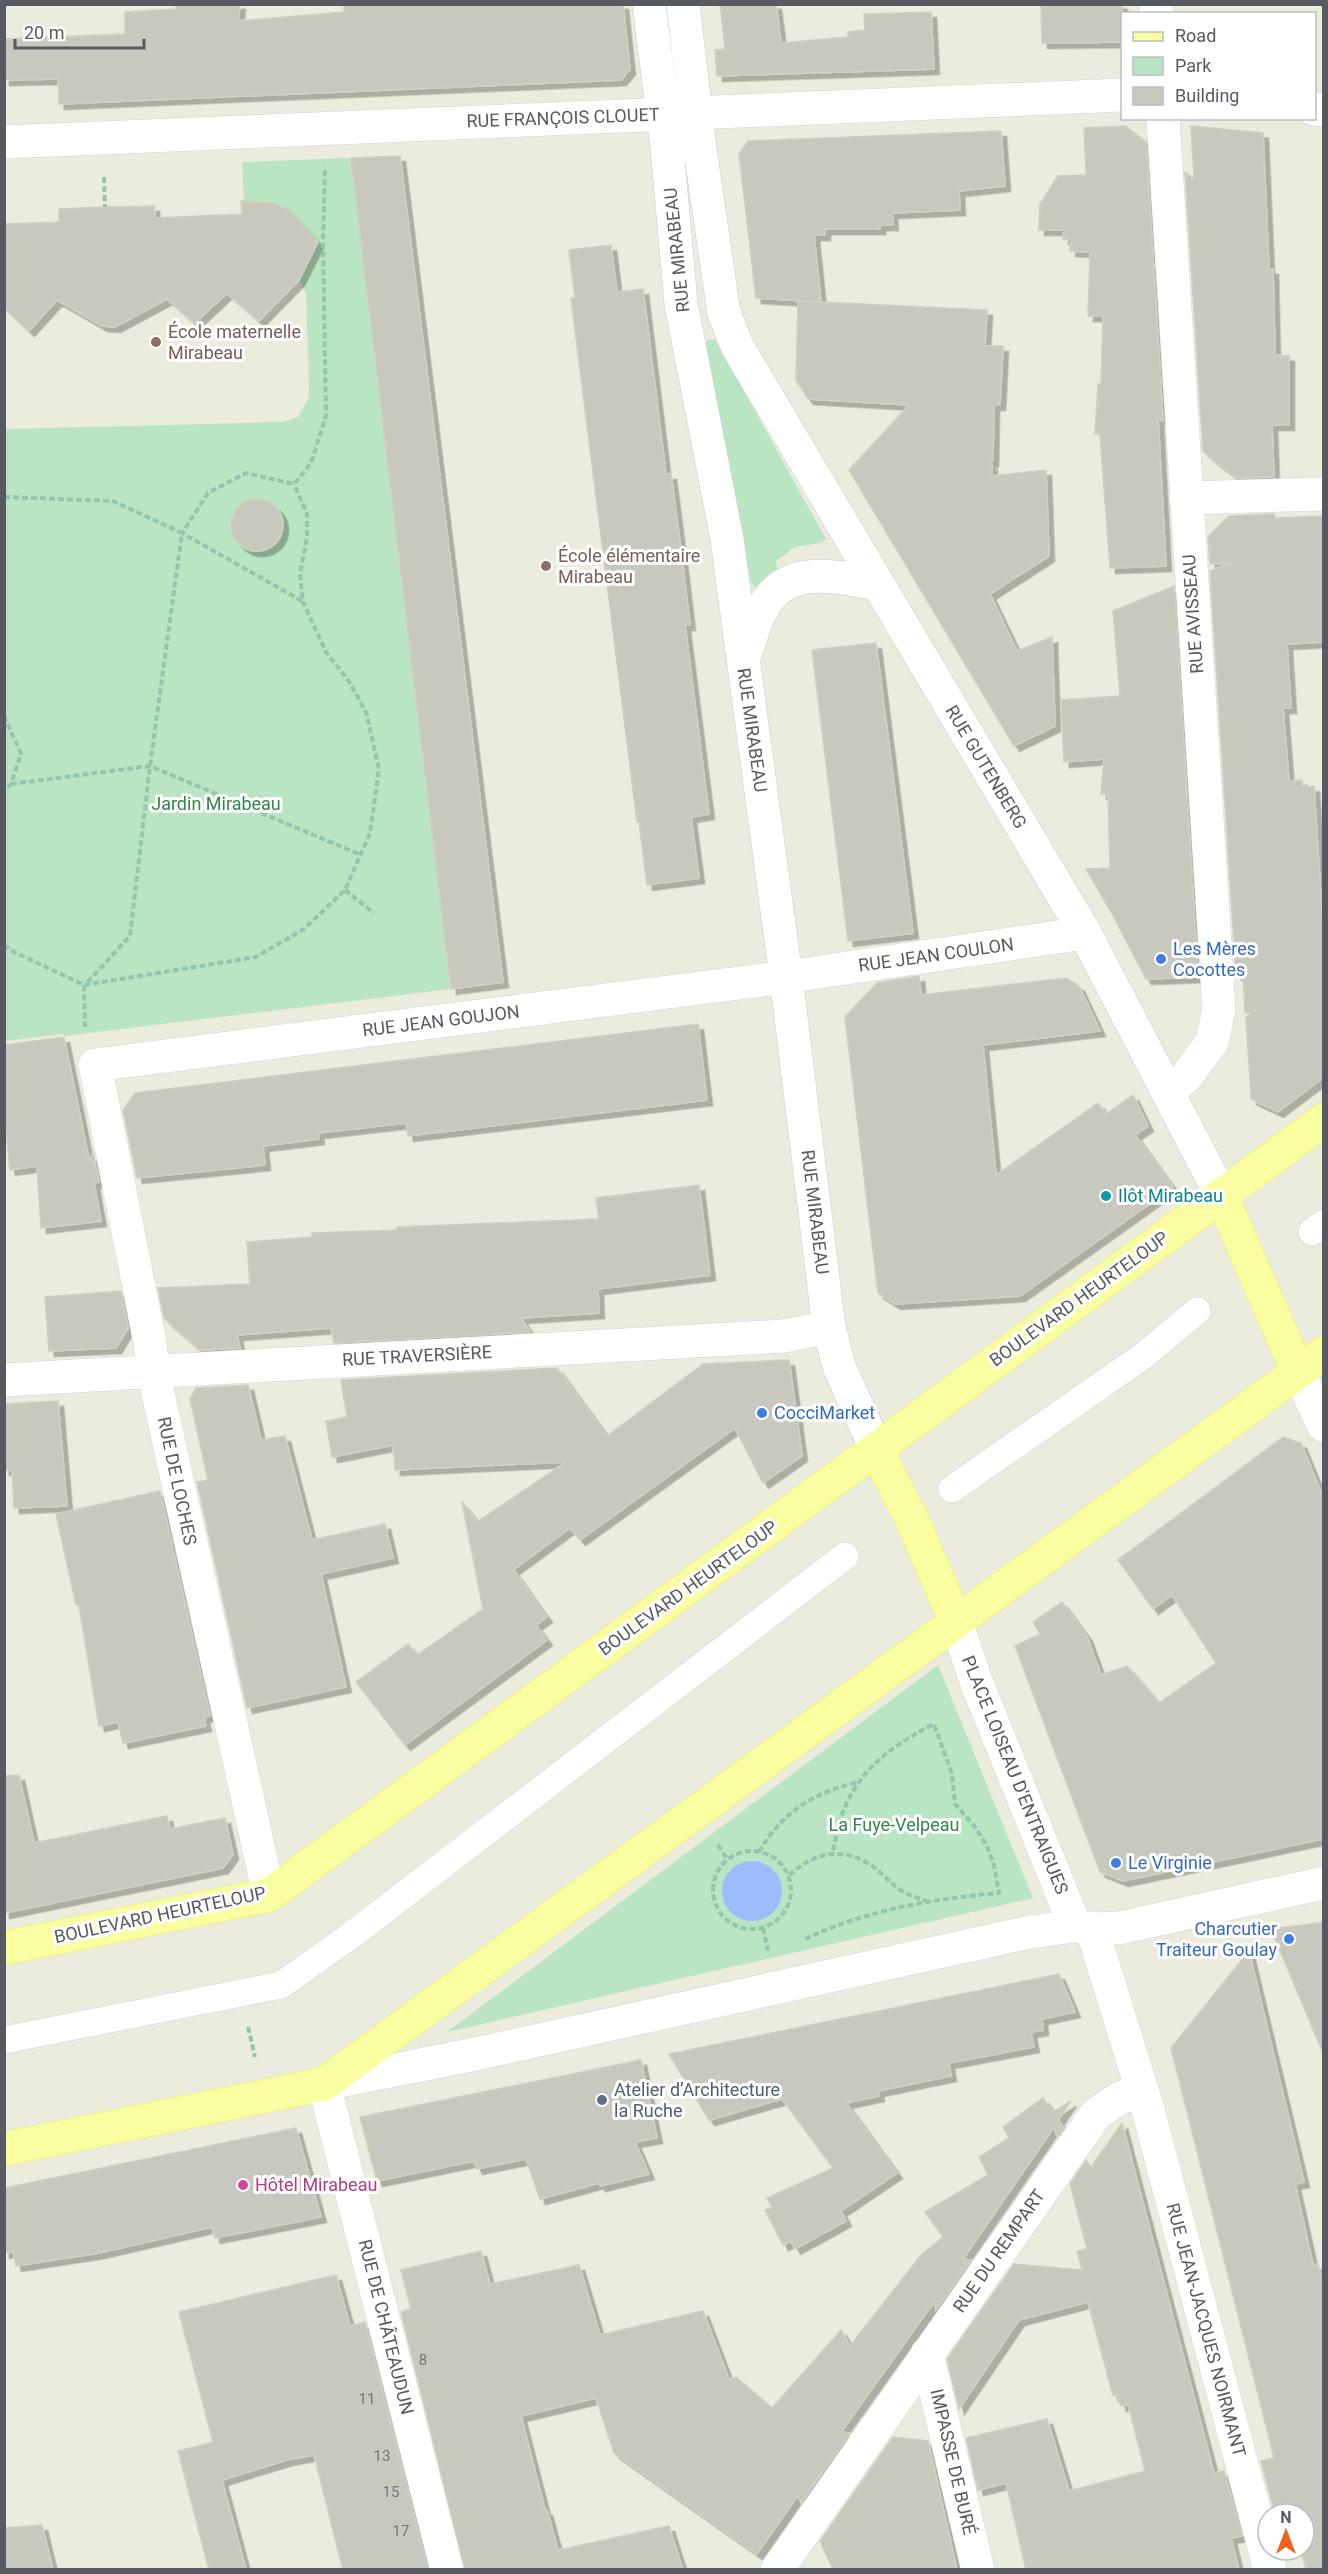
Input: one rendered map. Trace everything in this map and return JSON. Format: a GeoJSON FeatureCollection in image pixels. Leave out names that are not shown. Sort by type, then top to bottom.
{"type":"FeatureCollection","features":[{"type":"Feature","properties":{"kind":"main road","name":"BOULEVARD HEURTELOUP"},"geometry":{"type":"LineString","coordinates":[[4,1948],[268,1895],[1323,1120]]}},
{"type":"Feature","properties":{"kind":"main road"},"geometry":{"type":"LineString","coordinates":[[1221,1195],[1298,1372]]}},
{"type":"Feature","properties":{"kind":"main road"},"geometry":{"type":"LineString","coordinates":[[4,2149],[324,2084],[1323,1353]]}},
{"type":"Feature","properties":{"kind":"main road"},"geometry":{"type":"LineString","coordinates":[[876,1449],[914,1524],[956,1622]]}},
{"type":"Feature","properties":{"kind":"street","name":"RUE MIRABEAU"},"geometry":{"type":"LineString","coordinates":[[649,4],[663,113],[681,304],[727,539],[786,977],[829,1327],[839,1366],[876,1449]]}},
{"type":"Feature","properties":{"kind":"street","name":"RUE MIRABEAU"},"geometry":{"type":"LineString","coordinates":[[683,4],[695,113],[724,313],[737,346]]}},
{"type":"Feature","properties":{"kind":"street","name":"RUE FRANÇOIS CLOUET"},"geometry":{"type":"LineString","coordinates":[[4,142],[1121,95]]}},
{"type":"Feature","properties":{"kind":"street","name":"RUE AVISSEAU"},"geometry":{"type":"LineString","coordinates":[[1163,120],[1219,1009],[1212,1042],[1187,1076],[1168,1093]]}},
{"type":"Feature","properties":{"kind":"street","name":"RUE GUTENBERG"},"geometry":{"type":"LineString","coordinates":[[737,346],[1085,933],[1221,1195]]}},
{"type":"Feature","properties":{"kind":"street"},"geometry":{"type":"LineString","coordinates":[[1186,498],[1323,494]]}},
{"type":"Feature","properties":{"kind":"street"},"geometry":{"type":"LineString","coordinates":[[743,661],[759,614],[771,595],[784,585],[809,575],[840,577],[878,584]]}},
{"type":"Feature","properties":{"kind":"street","name":"RUE JEAN COULON"},"geometry":{"type":"LineString","coordinates":[[786,977],[1085,933]]}},
{"type":"Feature","properties":{"kind":"street","name":"RUE JEAN GOUJON"},"geometry":{"type":"LineString","coordinates":[[95,1065],[786,977]]}},
{"type":"Feature","properties":{"kind":"street","name":"RUE DE LOCHES"},"geometry":{"type":"LineString","coordinates":[[95,1065],[150,1342],[153,1371],[268,1895]]}},
{"type":"Feature","properties":{"kind":"street"},"geometry":{"type":"LineString","coordinates":[[951,1489],[1143,1356],[1197,1311]]}},
{"type":"Feature","properties":{"kind":"street","name":"RUE TRAVERSIÈRE"},"geometry":{"type":"LineString","coordinates":[[4,1380],[784,1336],[829,1327]]}},
{"type":"Feature","properties":{"kind":"street"},"geometry":{"type":"LineString","coordinates":[[1298,1372],[1323,1426]]}},
{"type":"Feature","properties":{"kind":"street"},"geometry":{"type":"LineString","coordinates":[[4,2040],[281,1985],[353,1934],[845,1556]]}},
{"type":"Feature","properties":{"kind":"street","name":"PLACE LOISEAU D'ENTRAIGUES"},"geometry":{"type":"LineString","coordinates":[[956,1622],[976,1681],[1083,1928]]}},
{"type":"Feature","properties":{"kind":"street"},"geometry":{"type":"LineString","coordinates":[[324,2084],[471,2055],[1030,1932],[1119,1928],[1323,1883]]}},
{"type":"Feature","properties":{"kind":"street"},"geometry":{"type":"LineString","coordinates":[[1083,1928],[1142,2090]]}},
{"type":"Feature","properties":{"kind":"street","name":"RUE DE CHÂTEAUDUN"},"geometry":{"type":"LineString","coordinates":[[324,2084],[447,2570]]}},
{"type":"Feature","properties":{"kind":"street","name":"RUE DU REMPART"},"geometry":{"type":"LineString","coordinates":[[777,2570],[1096,2114],[1120,2098],[1142,2090]]}},
{"type":"Feature","properties":{"kind":"street","name":"RUE JEAN-JACQUES NOIRMANT"},"geometry":{"type":"LineString","coordinates":[[1142,2090],[1270,2570]]}},
{"type":"Feature","properties":{"kind":"street","name":"IMPASSE DE BURÉ"},"geometry":{"type":"LineString","coordinates":[[927,2354],[978,2570]]}},
{"type":"Feature","properties":{"kind":"path"},"geometry":{"type":"LineString","coordinates":[[294,484],[311,463],[327,416],[323,242],[326,128]]}},
{"type":"Feature","properties":{"kind":"path"},"geometry":{"type":"LineString","coordinates":[[85,1033],[84,985],[130,936],[150,766],[182,533],[208,493],[246,472],[294,484]]}},
{"type":"Feature","properties":{"kind":"path"},"geometry":{"type":"LineString","coordinates":[[4,945],[84,985],[256,957],[304,929],[345,890],[370,833],[379,769],[366,712],[348,680],[327,652],[303,602],[300,574],[307,538],[307,514],[294,484]]}},
{"type":"Feature","properties":{"kind":"path"},"geometry":{"type":"LineString","coordinates":[[4,497],[113,501],[182,533],[303,602]]}},
{"type":"Feature","properties":{"kind":"path"},"geometry":{"type":"LineString","coordinates":[[4,716],[21,754],[11,784],[4,791]]}},
{"type":"Feature","properties":{"kind":"path"},"geometry":{"type":"LineString","coordinates":[[11,784],[150,766],[361,855]]}},
{"type":"Feature","properties":{"kind":"path"},"geometry":{"type":"LineString","coordinates":[[345,890],[374,913]]}},
{"type":"Feature","properties":{"kind":"path"},"geometry":{"type":"LineString","coordinates":[[833,1854],[841,1815],[849,1794],[869,1769],[896,1746],[933,1724],[951,1774],[955,1804],[975,1827],[987,1846],[994,1865],[999,1893]]}},
{"type":"Feature","properties":{"kind":"path"},"geometry":{"type":"LineString","coordinates":[[759,1852],[781,1821],[800,1805],[819,1794],[859,1782]]}},
{"type":"Feature","properties":{"kind":"path"},"geometry":{"type":"LineString","coordinates":[[716,1842],[728,1860]]}},
{"type":"Feature","properties":{"kind":"path"},"geometry":{"type":"LineString","coordinates":[[743,1852],[759,1852],[774,1857],[789,1875],[792,1892],[788,1908],[777,1921],[754,1930],[738,1927],[719,1912],[712,1888],[717,1872],[728,1860],[743,1852]]}},
{"type":"Feature","properties":{"kind":"path"},"geometry":{"type":"LineString","coordinates":[[789,1875],[808,1860],[833,1854],[872,1865],[904,1892],[927,1901]]}},
{"type":"Feature","properties":{"kind":"path"},"geometry":{"type":"LineString","coordinates":[[763,1928],[769,1956]]}},
{"type":"Feature","properties":{"kind":"green space","name":"Jardin Mirabeau"},"geometry":{"type":"Polygon","coordinates":[[[351,158],[451,989],[64,1036],[63,1034],[5,1041],[4,429],[283,422],[298,417],[308,399],[309,389],[306,294],[299,280],[309,258],[310,242],[300,220],[287,209],[269,202],[244,202],[242,162],[351,158]]]}},
{"type":"Feature","properties":{"kind":"green space"},"geometry":{"type":"Polygon","coordinates":[[[715,339],[826,539],[821,543],[795,547],[776,561],[778,574],[761,587],[755,587],[751,582],[700,342],[715,339]]]}},
{"type":"Feature","properties":{"kind":"green space","name":"La Fuye-Velpeau"},"geometry":{"type":"Polygon","coordinates":[[[938,1665],[1033,1898],[447,2032],[938,1665]]]}},
{"type":"Feature","properties":{"kind":"water"},"geometry":{"type":"Polygon","coordinates":[[[752,1861],[769,1866],[777,1874],[782,1891],[777,1908],[769,1916],[752,1921],[735,1916],[727,1908],[722,1891],[727,1874],[735,1866],[752,1861]]]}},
{"type":"Feature","properties":{"kind":"building"},"geometry":{"type":"Polygon","coordinates":[[[176,4],[240,4],[238,21],[344,12],[344,4],[623,4],[630,69],[621,80],[59,104],[58,79],[4,80],[4,39],[125,34],[125,12],[176,9],[176,4]]]}},
{"type":"Feature","properties":{"kind":"building"},"geometry":{"type":"Polygon","coordinates":[[[720,4],[776,4],[781,43],[848,37],[848,32],[865,30],[864,14],[931,12],[934,69],[717,76],[715,50],[725,49],[720,4]]]}},
{"type":"Feature","properties":{"kind":"building"},"geometry":{"type":"Polygon","coordinates":[[[1041,4],[1122,4],[1121,42],[1042,43],[1041,4]]]}},
{"type":"Feature","properties":{"kind":"building"},"geometry":{"type":"Polygon","coordinates":[[[1125,126],[1146,142],[1163,421],[1158,417],[1166,566],[1110,568],[1100,434],[1095,434],[1098,384],[1101,384],[1103,316],[1088,316],[1090,252],[1070,251],[1071,240],[1063,239],[1064,230],[1039,230],[1040,204],[1058,176],[1086,175],[1084,128],[1125,126]]]}},
{"type":"Feature","properties":{"kind":"building"},"geometry":{"type":"Polygon","coordinates":[[[1191,126],[1263,133],[1269,269],[1273,269],[1275,355],[1289,356],[1289,425],[1272,425],[1274,477],[1237,478],[1203,451],[1185,172],[1194,179],[1191,126]]]}},
{"type":"Feature","properties":{"kind":"building"},"geometry":{"type":"Polygon","coordinates":[[[1001,131],[1005,186],[959,191],[960,210],[892,213],[893,225],[880,225],[880,229],[825,229],[825,235],[814,235],[821,302],[756,298],[739,154],[748,141],[1001,131]]]}},
{"type":"Feature","properties":{"kind":"building"},"geometry":{"type":"Polygon","coordinates":[[[400,156],[503,982],[451,989],[351,158],[400,156]]]}},
{"type":"Feature","properties":{"kind":"building"},"geometry":{"type":"Polygon","coordinates":[[[241,201],[272,203],[288,209],[318,242],[299,280],[259,321],[227,293],[195,323],[167,299],[115,327],[102,326],[57,300],[29,331],[4,308],[4,224],[59,222],[59,209],[105,207],[154,206],[155,218],[242,214],[241,201]]]}},
{"type":"Feature","properties":{"kind":"building"},"geometry":{"type":"Polygon","coordinates":[[[611,245],[617,292],[643,289],[666,475],[671,474],[681,550],[690,625],[685,625],[709,814],[691,817],[699,878],[647,885],[639,822],[637,822],[571,298],[575,298],[569,250],[611,245]]]}},
{"type":"Feature","properties":{"kind":"building"},"geometry":{"type":"Polygon","coordinates":[[[798,301],[987,310],[985,346],[1003,346],[1000,405],[994,405],[993,461],[988,465],[992,465],[992,476],[1046,470],[1049,556],[990,594],[1017,651],[1052,637],[1055,726],[1014,746],[849,470],[909,405],[808,399],[796,380],[798,301]]]}},
{"type":"Feature","properties":{"kind":"building"},"geometry":{"type":"Polygon","coordinates":[[[252,499],[262,499],[276,506],[283,525],[276,544],[262,551],[252,551],[242,547],[235,540],[231,530],[231,520],[235,510],[242,503],[252,499]]]}},
{"type":"Feature","properties":{"kind":"building"},"geometry":{"type":"Polygon","coordinates":[[[1274,514],[1275,518],[1323,516],[1323,642],[1287,644],[1291,708],[1283,708],[1289,781],[1302,780],[1303,787],[1314,786],[1323,931],[1323,1078],[1278,1112],[1251,1099],[1246,1017],[1252,1012],[1245,1013],[1243,975],[1236,975],[1210,571],[1230,563],[1210,564],[1208,537],[1229,516],[1274,514]]]}},
{"type":"Feature","properties":{"kind":"building"},"geometry":{"type":"Polygon","coordinates":[[[1174,586],[1198,977],[1146,979],[1086,869],[1110,868],[1108,794],[1101,794],[1104,759],[1064,762],[1061,700],[1120,696],[1113,611],[1174,586]]]}},
{"type":"Feature","properties":{"kind":"building"},"geometry":{"type":"Polygon","coordinates":[[[876,643],[913,933],[848,941],[812,650],[876,643]]]}},
{"type":"Feature","properties":{"kind":"building"},"geometry":{"type":"Polygon","coordinates":[[[919,976],[921,995],[1066,978],[1079,986],[1100,1031],[983,1045],[996,1175],[1098,1103],[1106,1114],[1133,1095],[1148,1126],[1135,1135],[1173,1187],[1020,1296],[895,1304],[878,1293],[845,1017],[877,983],[919,976]]]}},
{"type":"Feature","properties":{"kind":"building"},"geometry":{"type":"Polygon","coordinates":[[[698,1024],[707,1100],[408,1136],[406,1123],[318,1133],[319,1139],[263,1146],[265,1165],[137,1178],[123,1110],[135,1093],[698,1024]]]}},
{"type":"Feature","properties":{"kind":"building"},"geometry":{"type":"Polygon","coordinates":[[[64,1037],[89,1160],[93,1153],[99,1182],[94,1183],[101,1221],[41,1228],[37,1166],[10,1170],[4,1111],[4,1045],[64,1037]]]}},
{"type":"Feature","properties":{"kind":"building"},"geometry":{"type":"Polygon","coordinates":[[[699,1185],[710,1275],[598,1289],[599,1313],[521,1318],[530,1332],[334,1343],[331,1328],[237,1335],[240,1348],[200,1350],[164,1318],[158,1288],[250,1284],[247,1242],[312,1237],[312,1233],[397,1230],[397,1227],[599,1219],[596,1198],[699,1185]]]}},
{"type":"Feature","properties":{"kind":"building"},"geometry":{"type":"Polygon","coordinates":[[[121,1291],[128,1328],[116,1348],[49,1351],[45,1297],[121,1291]]]}},
{"type":"Feature","properties":{"kind":"building"},"geometry":{"type":"Polygon","coordinates":[[[789,1360],[802,1456],[763,1483],[735,1428],[580,1540],[570,1528],[513,1570],[547,1617],[536,1625],[547,1640],[405,1745],[356,1682],[408,1644],[417,1655],[483,1609],[462,1502],[477,1522],[566,1462],[395,1470],[393,1445],[332,1457],[326,1421],[347,1417],[341,1380],[557,1368],[607,1436],[703,1364],[789,1360]]]}},
{"type":"Feature","properties":{"kind":"building"},"geometry":{"type":"Polygon","coordinates":[[[248,1385],[261,1440],[285,1436],[312,1540],[385,1524],[393,1558],[321,1574],[346,1687],[247,1708],[197,1482],[208,1480],[190,1399],[196,1388],[248,1385]]]}},
{"type":"Feature","properties":{"kind":"building"},"geometry":{"type":"Polygon","coordinates":[[[58,1401],[67,1506],[14,1508],[12,1470],[4,1470],[4,1404],[58,1401]]]}},
{"type":"Feature","properties":{"kind":"building"},"geometry":{"type":"Polygon","coordinates":[[[1283,1437],[1301,1443],[1323,1497],[1323,1839],[1123,1881],[1100,1872],[1015,1646],[1040,1634],[1033,1622],[1062,1602],[1087,1636],[1101,1675],[1127,1666],[1159,1703],[1216,1663],[1172,1595],[1153,1609],[1118,1560],[1283,1437]]]}},
{"type":"Feature","properties":{"kind":"building"},"geometry":{"type":"Polygon","coordinates":[[[160,1491],[210,1716],[204,1717],[206,1726],[123,1743],[118,1722],[99,1726],[79,1605],[76,1605],[56,1514],[160,1491]]]}},
{"type":"Feature","properties":{"kind":"building"},"geometry":{"type":"Polygon","coordinates":[[[19,1775],[34,1843],[167,1816],[170,1829],[225,1818],[233,1854],[223,1868],[4,1913],[4,1776],[19,1775]]]}},
{"type":"Feature","properties":{"kind":"building"},"geometry":{"type":"Polygon","coordinates":[[[1323,1922],[1323,2053],[1271,1929],[1323,1922]]]}},
{"type":"Feature","properties":{"kind":"building"},"geometry":{"type":"Polygon","coordinates":[[[1249,1951],[1304,2182],[1295,2184],[1313,2265],[1318,2264],[1323,2285],[1323,2570],[1306,2570],[1304,2562],[1316,2562],[1316,2502],[1272,2502],[1261,2461],[1274,2458],[1171,2048],[1249,1951]]]}},
{"type":"Feature","properties":{"kind":"building"},"geometry":{"type":"Polygon","coordinates":[[[1059,1974],[1075,2012],[1042,2019],[1043,2030],[1031,2032],[1034,2047],[949,2063],[951,2076],[878,2091],[879,2096],[846,2103],[897,2173],[841,2211],[846,2221],[795,2249],[791,2241],[783,2245],[765,2210],[772,2207],[767,2198],[833,2168],[782,2099],[709,2120],[669,2054],[1059,1974]]]}},
{"type":"Feature","properties":{"kind":"building"},"geometry":{"type":"Polygon","coordinates":[[[641,2060],[657,2138],[635,2142],[649,2174],[600,2186],[599,2183],[540,2199],[526,2159],[477,2169],[474,2161],[377,2181],[360,2117],[641,2060]]]}},
{"type":"Feature","properties":{"kind":"building"},"geometry":{"type":"Polygon","coordinates":[[[1043,2098],[1053,2112],[1071,2101],[1058,2120],[1064,2128],[1057,2137],[1054,2127],[963,2259],[971,2260],[936,2310],[934,2302],[841,2432],[850,2433],[801,2503],[798,2495],[757,2554],[614,2453],[596,2398],[521,2416],[545,2510],[547,2510],[558,2550],[669,2526],[683,2570],[465,2570],[401,2312],[411,2309],[401,2270],[481,2251],[490,2284],[579,2265],[600,2335],[703,2311],[729,2379],[736,2377],[772,2408],[841,2330],[850,2346],[921,2255],[943,2237],[925,2212],[988,2175],[979,2157],[1009,2138],[1003,2127],[1043,2098]]]}},
{"type":"Feature","properties":{"kind":"building"},"geometry":{"type":"Polygon","coordinates":[[[1122,2123],[1214,2473],[1224,2471],[1242,2536],[1231,2538],[1239,2570],[1026,2570],[1006,2483],[978,2490],[966,2438],[1047,2419],[1069,2491],[1145,2471],[1128,2404],[1121,2406],[1118,2394],[1113,2396],[1088,2302],[1019,2320],[959,2409],[947,2359],[1014,2264],[1082,2270],[1077,2251],[1087,2249],[1070,2184],[1086,2160],[1091,2167],[1122,2123]]]}},
{"type":"Feature","properties":{"kind":"building"},"geometry":{"type":"Polygon","coordinates":[[[296,2128],[321,2217],[215,2238],[212,2227],[99,2253],[16,2266],[13,2251],[4,2253],[4,2188],[296,2128]]]}},
{"type":"Feature","properties":{"kind":"building"},"geometry":{"type":"Polygon","coordinates":[[[336,2275],[350,2326],[365,2322],[428,2570],[343,2570],[314,2455],[287,2460],[222,2480],[246,2570],[209,2570],[178,2451],[213,2442],[179,2312],[336,2275]]]}},
{"type":"Feature","properties":{"kind":"building"},"geometry":{"type":"Polygon","coordinates":[[[893,2437],[928,2441],[957,2570],[833,2570],[820,2541],[893,2437]]]}},
{"type":"Feature","properties":{"kind":"building"},"geometry":{"type":"Polygon","coordinates":[[[42,2525],[53,2570],[4,2570],[4,2528],[42,2525]]]}},
{"type":"Feature","properties":{"kind":"place","name":"École maternelle Mirabeau"},"geometry":{"type":"Point","coordinates":[156,342]}},
{"type":"Feature","properties":{"kind":"place","name":"École élémentaire Mirabeau"},"geometry":{"type":"Point","coordinates":[546,566]}},
{"type":"Feature","properties":{"kind":"place","name":"Les Mères Cocottes"},"geometry":{"type":"Point","coordinates":[1161,959]}},
{"type":"Feature","properties":{"kind":"place","name":"Ilôt Mirabeau"},"geometry":{"type":"Point","coordinates":[1106,1196]}},
{"type":"Feature","properties":{"kind":"place","name":"CocciMarket"},"geometry":{"type":"Point","coordinates":[762,1413]}},
{"type":"Feature","properties":{"kind":"place","name":"Le Virginie"},"geometry":{"type":"Point","coordinates":[1116,1863]}},
{"type":"Feature","properties":{"kind":"place","name":"Charcutier Traiteur Goulay"},"geometry":{"type":"Point","coordinates":[1289,1939]}},
{"type":"Feature","properties":{"kind":"place","name":"Atelier d’Architecture la Ruche"},"geometry":{"type":"Point","coordinates":[602,2100]}},
{"type":"Feature","properties":{"kind":"place","name":"Hôtel Mirabeau"},"geometry":{"type":"Point","coordinates":[243,2185]}}]}
